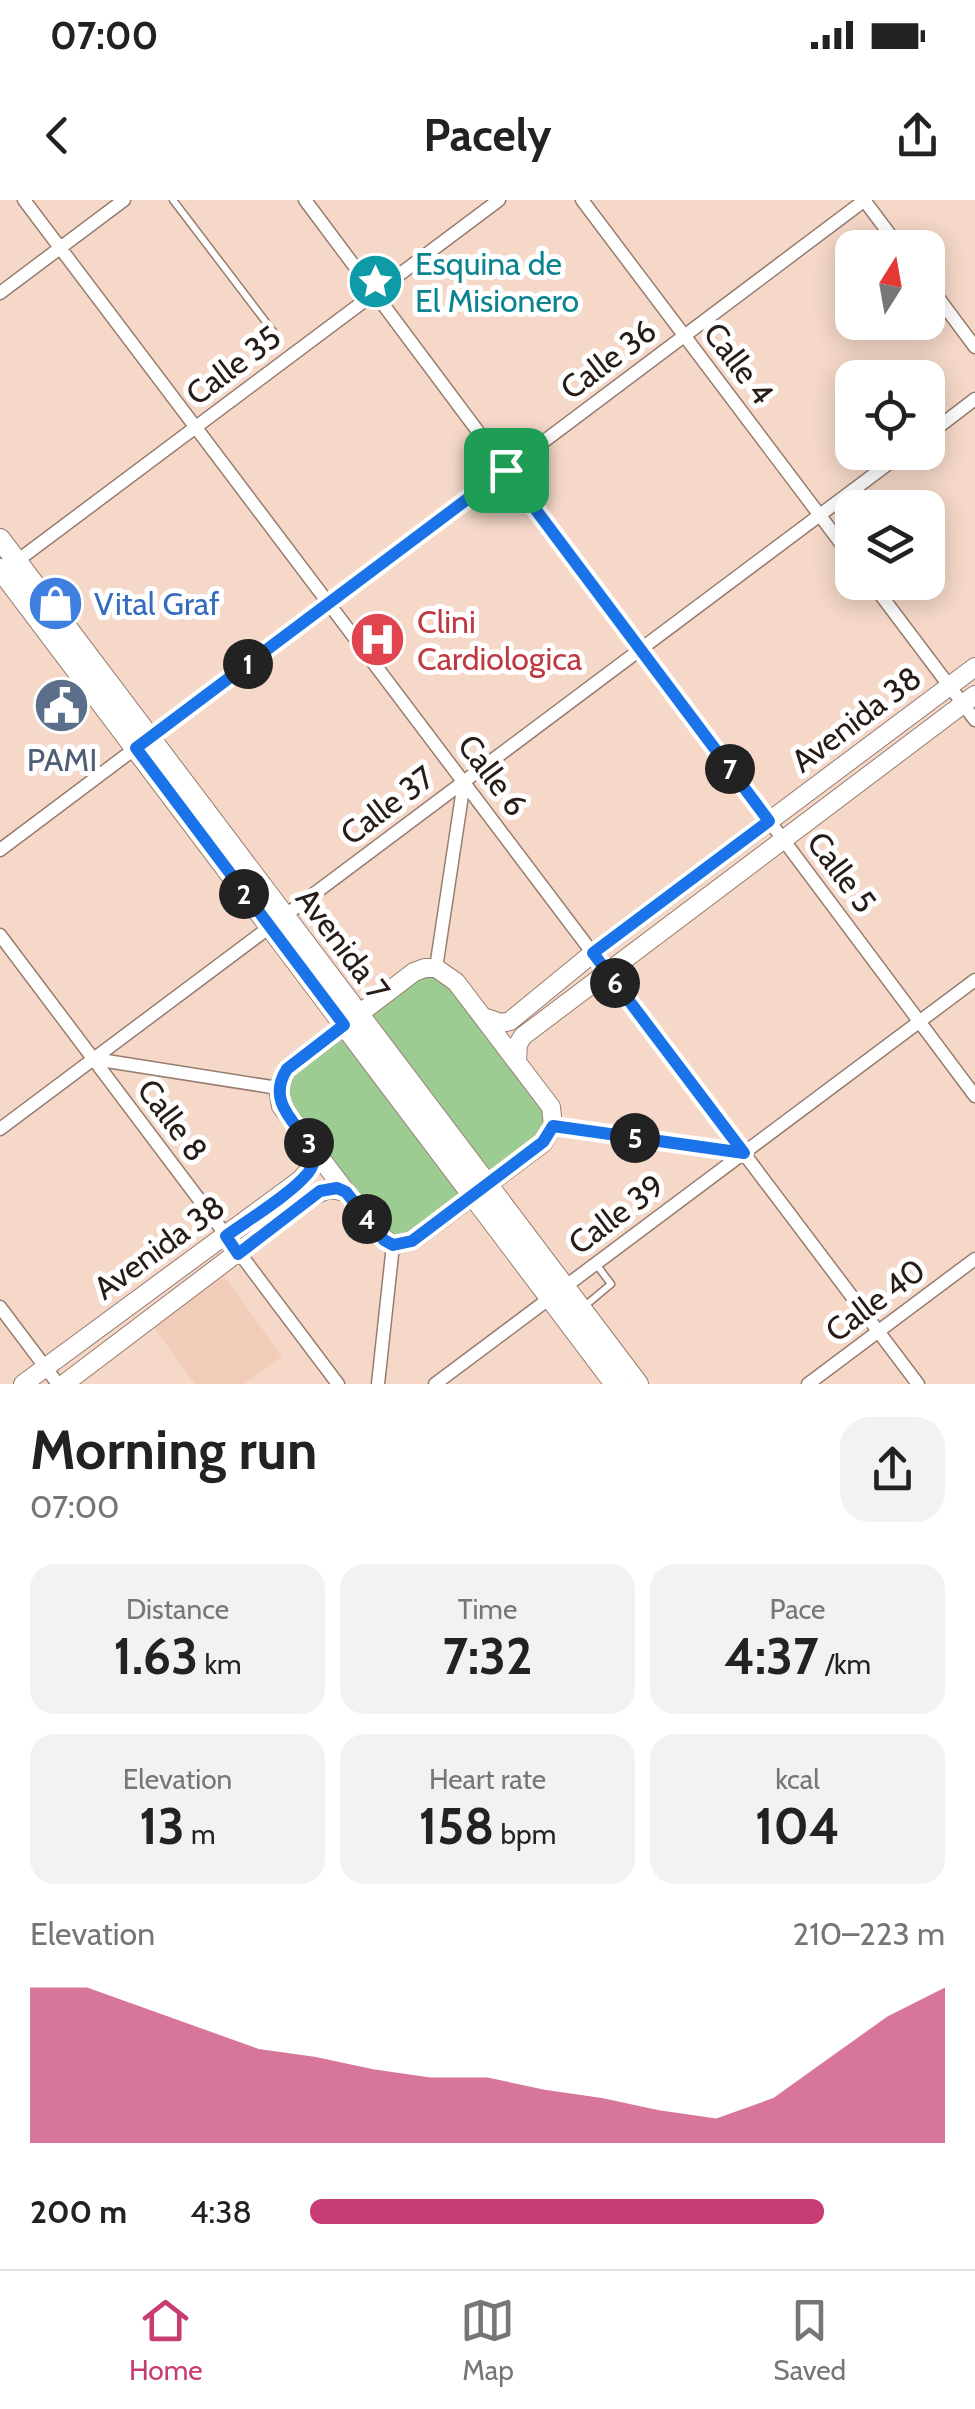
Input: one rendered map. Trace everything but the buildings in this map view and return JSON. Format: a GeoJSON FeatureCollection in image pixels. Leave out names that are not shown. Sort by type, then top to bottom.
{"type":"FeatureCollection","features":[{"type":"Feature","properties":{"kind":"main road","name":"Avenida 7"},"geometry":{"type":"LineString","coordinates":[[0,539],[5,569],[143,743],[557,1292],[614,1384]]}},
{"type":"Feature","properties":{"kind":"main road","name":"Avenida 38"},"geometry":{"type":"LineString","coordinates":[[483,1017],[501,1023],[510,1020],[593,953],[975,667]]}},
{"type":"Feature","properties":{"kind":"main road","name":"Avenida 38"},"geometry":{"type":"LineString","coordinates":[[517,1061],[516,1052],[523,1036],[969,700]]}},
{"type":"Feature","properties":{"kind":"main road"},"geometry":{"type":"LineString","coordinates":[[436,968],[456,982],[483,1017],[551,1106],[553,1126],[543,1142],[412,1241],[393,1245],[378,1234],[281,1106],[278,1088],[287,1069],[414,972],[436,968]]}},
{"type":"Feature","properties":{"kind":"main road","name":"Avenida 38"},"geometry":{"type":"LineString","coordinates":[[24,1384],[306,1175],[314,1159],[313,1148]]}},
{"type":"Feature","properties":{"kind":"main road","name":"Avenida 38"},"geometry":{"type":"LineString","coordinates":[[61,1384],[320,1191],[337,1188],[346,1192]]}},
{"type":"Feature","properties":{"kind":"main road","name":"Avenida 7"},"geometry":{"type":"LineString","coordinates":[[557,1292],[581,1308],[638,1384]]}},
{"type":"Feature","properties":{"kind":"street","name":"Calle 6"},"geometry":{"type":"LineString","coordinates":[[24,200],[918,1384]]}},
{"type":"Feature","properties":{"kind":"street"},"geometry":{"type":"LineString","coordinates":[[0,293],[124,200]]}},
{"type":"Feature","properties":{"kind":"street","name":"Calle 5"},"geometry":{"type":"LineString","coordinates":[[305,200],[975,1096]]}},
{"type":"Feature","properties":{"kind":"street","name":"Calle 35"},"geometry":{"type":"LineString","coordinates":[[5,569],[499,200]]}},
{"type":"Feature","properties":{"kind":"street","name":"Calle 4"},"geometry":{"type":"LineString","coordinates":[[582,200],[835,535]]}},
{"type":"Feature","properties":{"kind":"street"},"geometry":{"type":"LineString","coordinates":[[864,200],[886,230]]}},
{"type":"Feature","properties":{"kind":"street","name":"Calle 36"},"geometry":{"type":"LineString","coordinates":[[0,850],[864,200]]}},
{"type":"Feature","properties":{"kind":"street"},"geometry":{"type":"LineString","coordinates":[[945,307],[975,347]]}},
{"type":"Feature","properties":{"kind":"street"},"geometry":{"type":"LineString","coordinates":[[945,422],[975,399]]}},
{"type":"Feature","properties":{"kind":"street","name":"Calle 37"},"geometry":{"type":"LineString","coordinates":[[0,1130],[880,470]]}},
{"type":"Feature","properties":{"kind":"street"},"geometry":{"type":"LineString","coordinates":[[885,600],[950,686],[969,700],[975,720]]}},
{"type":"Feature","properties":{"kind":"street"},"geometry":{"type":"LineString","coordinates":[[436,968],[464,782]]}},
{"type":"Feature","properties":{"kind":"street","name":"Calle 8"},"geometry":{"type":"LineString","coordinates":[[0,935],[338,1384]]}},
{"type":"Feature","properties":{"kind":"street","name":"Calle 39"},"geometry":{"type":"LineString","coordinates":[[435,1384],[975,980]]}},
{"type":"Feature","properties":{"kind":"street"},"geometry":{"type":"LineString","coordinates":[[94,1059],[278,1088]]}},
{"type":"Feature","properties":{"kind":"street"},"geometry":{"type":"LineString","coordinates":[[553,1126],[744,1153]]}},
{"type":"Feature","properties":{"kind":"street"},"geometry":{"type":"LineString","coordinates":[[378,1384],[393,1245]]}},
{"type":"Feature","properties":{"kind":"street","name":"Calle 40"},"geometry":{"type":"LineString","coordinates":[[808,1384],[975,1259]]}},
{"type":"Feature","properties":{"kind":"street"},"geometry":{"type":"LineString","coordinates":[[0,1307],[61,1384]]}},
{"type":"Feature","properties":{"kind":"lane"},"geometry":{"type":"LineString","coordinates":[[173,200],[275,334]]}},
{"type":"Feature","properties":{"kind":"lane"},"geometry":{"type":"LineString","coordinates":[[581,1308],[611,1284],[596,1264]]}},
{"type":"Feature","properties":{"kind":"shaded area"},"geometry":{"type":"Polygon","coordinates":[[[223,1275],[282,1356],[244,1384],[195,1384],[153,1326],[223,1275]]]}},
{"type":"Feature","properties":{"kind":"green space"},"geometry":{"type":"Polygon","coordinates":[[[419,972],[448,976],[547,1107],[544,1133],[497,1170],[482,1167],[372,1021],[375,1007],[419,972]]]}},
{"type":"Feature","properties":{"kind":"green space"},"geometry":{"type":"Polygon","coordinates":[[[332,1037],[348,1040],[458,1186],[457,1195],[406,1234],[385,1234],[286,1103],[291,1071],[332,1037]]]}},
{"type":"Feature","properties":{"kind":"place","name":"Esquina de El Misionero"},"geometry":{"type":"Point","coordinates":[376,281]}},
{"type":"Feature","properties":{"kind":"place","name":"Vital Graf"},"geometry":{"type":"Point","coordinates":[55,603]}},
{"type":"Feature","properties":{"kind":"place","name":"Clini Cardiologica"},"geometry":{"type":"Point","coordinates":[378,639]}},
{"type":"Feature","properties":{"kind":"place","name":"PAMI"},"geometry":{"type":"Point","coordinates":[62,705]}},
{"type":"Feature","properties":{"kind":"route"},"geometry":{"type":"LineString","coordinates":[[506,470],[769,821],[593,953],[744,1153],[553,1126],[543,1142],[412,1241],[393,1245],[384,1240],[346,1192],[337,1188],[312,1196],[238,1254],[226,1236],[306,1175],[314,1159],[313,1148],[281,1106],[278,1088],[282,1077],[344,1025],[136,748],[506,470]]}}]}
